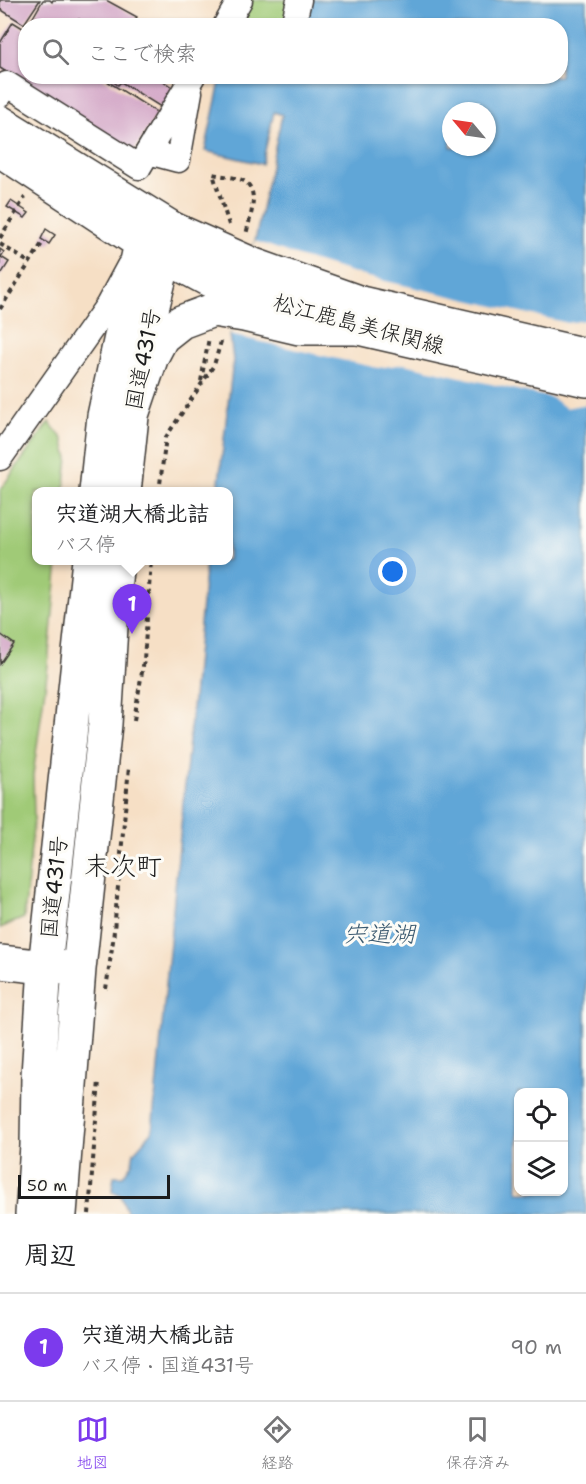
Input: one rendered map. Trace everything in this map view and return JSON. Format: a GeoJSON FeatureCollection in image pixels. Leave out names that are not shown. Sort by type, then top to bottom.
{"type":"FeatureCollection","features":[{"type":"Feature","properties":{"kind":"main road"},"geometry":{"type":"LineString","coordinates":[[0,122],[159,243]]}},
{"type":"Feature","properties":{"kind":"main road"},"geometry":{"type":"LineString","coordinates":[[0,150],[159,243]]}},
{"type":"Feature","properties":{"kind":"main road","name":"松江鹿島美保関線"},"geometry":{"type":"LineString","coordinates":[[159,243],[243,289],[299,328],[358,328],[586,380]]}},
{"type":"Feature","properties":{"kind":"main road","name":"国道431号"},"geometry":{"type":"LineString","coordinates":[[125,487],[137,369],[159,243]]}},
{"type":"Feature","properties":{"kind":"main road","name":"国道431号"},"geometry":{"type":"LineString","coordinates":[[97,487],[104,416],[159,243]]}},
{"type":"Feature","properties":{"kind":"main road"},"geometry":{"type":"LineString","coordinates":[[132,415],[152,356],[162,337],[181,322],[213,310],[243,289]]}},
{"type":"Feature","properties":{"kind":"main road","name":"松江鹿島美保関線"},"geometry":{"type":"LineString","coordinates":[[243,289],[361,303],[586,356]]}},
{"type":"Feature","properties":{"kind":"main road","name":"国道431号"},"geometry":{"type":"LineString","coordinates":[[32,1214],[45,967],[89,565]]}},
{"type":"Feature","properties":{"kind":"main road","name":"国道431号"},"geometry":{"type":"LineString","coordinates":[[60,1214],[79,969],[105,724],[117,565]]}},
{"type":"Feature","properties":{"kind":"main road"},"geometry":{"type":"LineString","coordinates":[[0,962],[79,969]]}},
{"type":"Feature","properties":{"kind":"street"},"geometry":{"type":"LineString","coordinates":[[230,18],[240,0]]}},
{"type":"Feature","properties":{"kind":"street"},"geometry":{"type":"LineString","coordinates":[[295,18],[299,0]]}},
{"type":"Feature","properties":{"kind":"street"},"geometry":{"type":"LineString","coordinates":[[0,95],[7,84],[139,167],[189,84]]}},
{"type":"Feature","properties":{"kind":"street"},"geometry":{"type":"LineString","coordinates":[[0,458],[108,305],[159,243]]}},
{"type":"Feature","properties":{"kind":"path"},"geometry":{"type":"LineString","coordinates":[[160,487],[166,437],[214,365],[243,289],[253,192],[242,180],[213,174],[230,229]]}},
{"type":"Feature","properties":{"kind":"path"},"geometry":{"type":"LineString","coordinates":[[0,238],[25,196]]}},
{"type":"Feature","properties":{"kind":"path"},"geometry":{"type":"LineString","coordinates":[[0,309],[43,242]]}},
{"type":"Feature","properties":{"kind":"path"},"geometry":{"type":"LineString","coordinates":[[0,244],[30,263]]}},
{"type":"Feature","properties":{"kind":"path"},"geometry":{"type":"LineString","coordinates":[[201,385],[210,336]]}},
{"type":"Feature","properties":{"kind":"path"},"geometry":{"type":"LineString","coordinates":[[133,721],[144,660],[151,565]]}},
{"type":"Feature","properties":{"kind":"path"},"geometry":{"type":"LineString","coordinates":[[105,993],[113,941],[130,756]]}},
{"type":"Feature","properties":{"kind":"path"},"geometry":{"type":"LineString","coordinates":[[89,1214],[99,1079]]}},
{"type":"Feature","properties":{"kind":"green space"},"geometry":{"type":"Polygon","coordinates":[[[245,0],[290,0],[286,18],[235,18],[245,0]]]}},
{"type":"Feature","properties":{"kind":"green space"},"geometry":{"type":"Polygon","coordinates":[[[49,422],[63,439],[68,458],[64,487],[32,487],[32,565],[58,565],[47,674],[33,775],[34,818],[24,918],[0,928],[0,490],[49,422]]]}},
{"type":"Feature","properties":{"kind":"water","name":"宍道湖"},"geometry":{"type":"Polygon","coordinates":[[[305,0],[586,0],[586,1214],[128,1214],[120,1194],[112,1192],[114,1176],[123,1176],[132,1163],[134,1152],[152,1132],[206,565],[233,565],[233,487],[218,487],[233,360],[230,335],[255,241],[282,115],[274,112],[262,164],[205,151],[219,84],[568,84],[568,18],[301,18],[305,0]]]}},
{"type":"Feature","properties":{"kind":"pier"},"geometry":{"type":"Polygon","coordinates":[[[255,241],[368,277],[568,323],[585,320],[586,406],[566,408],[552,398],[404,364],[378,368],[230,335],[255,241]]]}},
{"type":"Feature","properties":{"kind":"building"},"geometry":{"type":"Polygon","coordinates":[[[0,0],[40,0],[28,18],[18,18],[18,20],[0,9],[0,0]]]}},
{"type":"Feature","properties":{"kind":"building"},"geometry":{"type":"Polygon","coordinates":[[[43,0],[52,2],[53,0],[106,0],[137,17],[136,18],[33,18],[43,0]]]}},
{"type":"Feature","properties":{"kind":"building"},"geometry":{"type":"Polygon","coordinates":[[[13,22],[18,25],[18,79],[0,68],[0,43],[13,22]]]}},
{"type":"Feature","properties":{"kind":"building"},"geometry":{"type":"Polygon","coordinates":[[[25,84],[112,84],[158,113],[133,152],[25,84]]]}},
{"type":"Feature","properties":{"kind":"building"},"geometry":{"type":"Polygon","coordinates":[[[124,84],[167,84],[176,90],[164,109],[124,84]]]}},
{"type":"Feature","properties":{"kind":"building"},"geometry":{"type":"Polygon","coordinates":[[[11,201],[29,213],[25,218],[7,207],[11,201]]]}},
{"type":"Feature","properties":{"kind":"building"},"geometry":{"type":"Polygon","coordinates":[[[46,229],[55,235],[49,244],[41,239],[46,229]]]}},
{"type":"Feature","properties":{"kind":"building"},"geometry":{"type":"Polygon","coordinates":[[[0,249],[4,252],[1,257],[9,262],[0,276],[0,249]]]}},
{"type":"Feature","properties":{"kind":"building"},"geometry":{"type":"Polygon","coordinates":[[[0,634],[14,644],[0,664],[0,634]]]}},
{"type":"Feature","properties":{"kind":"place","name":"宍道湖大橋北詰"},"geometry":{"type":"Point","coordinates":[132,634]}},
{"type":"Feature","properties":{"kind":"district","name":"末次町"},"geometry":{"type":"Point","coordinates":[123,865]}}]}
